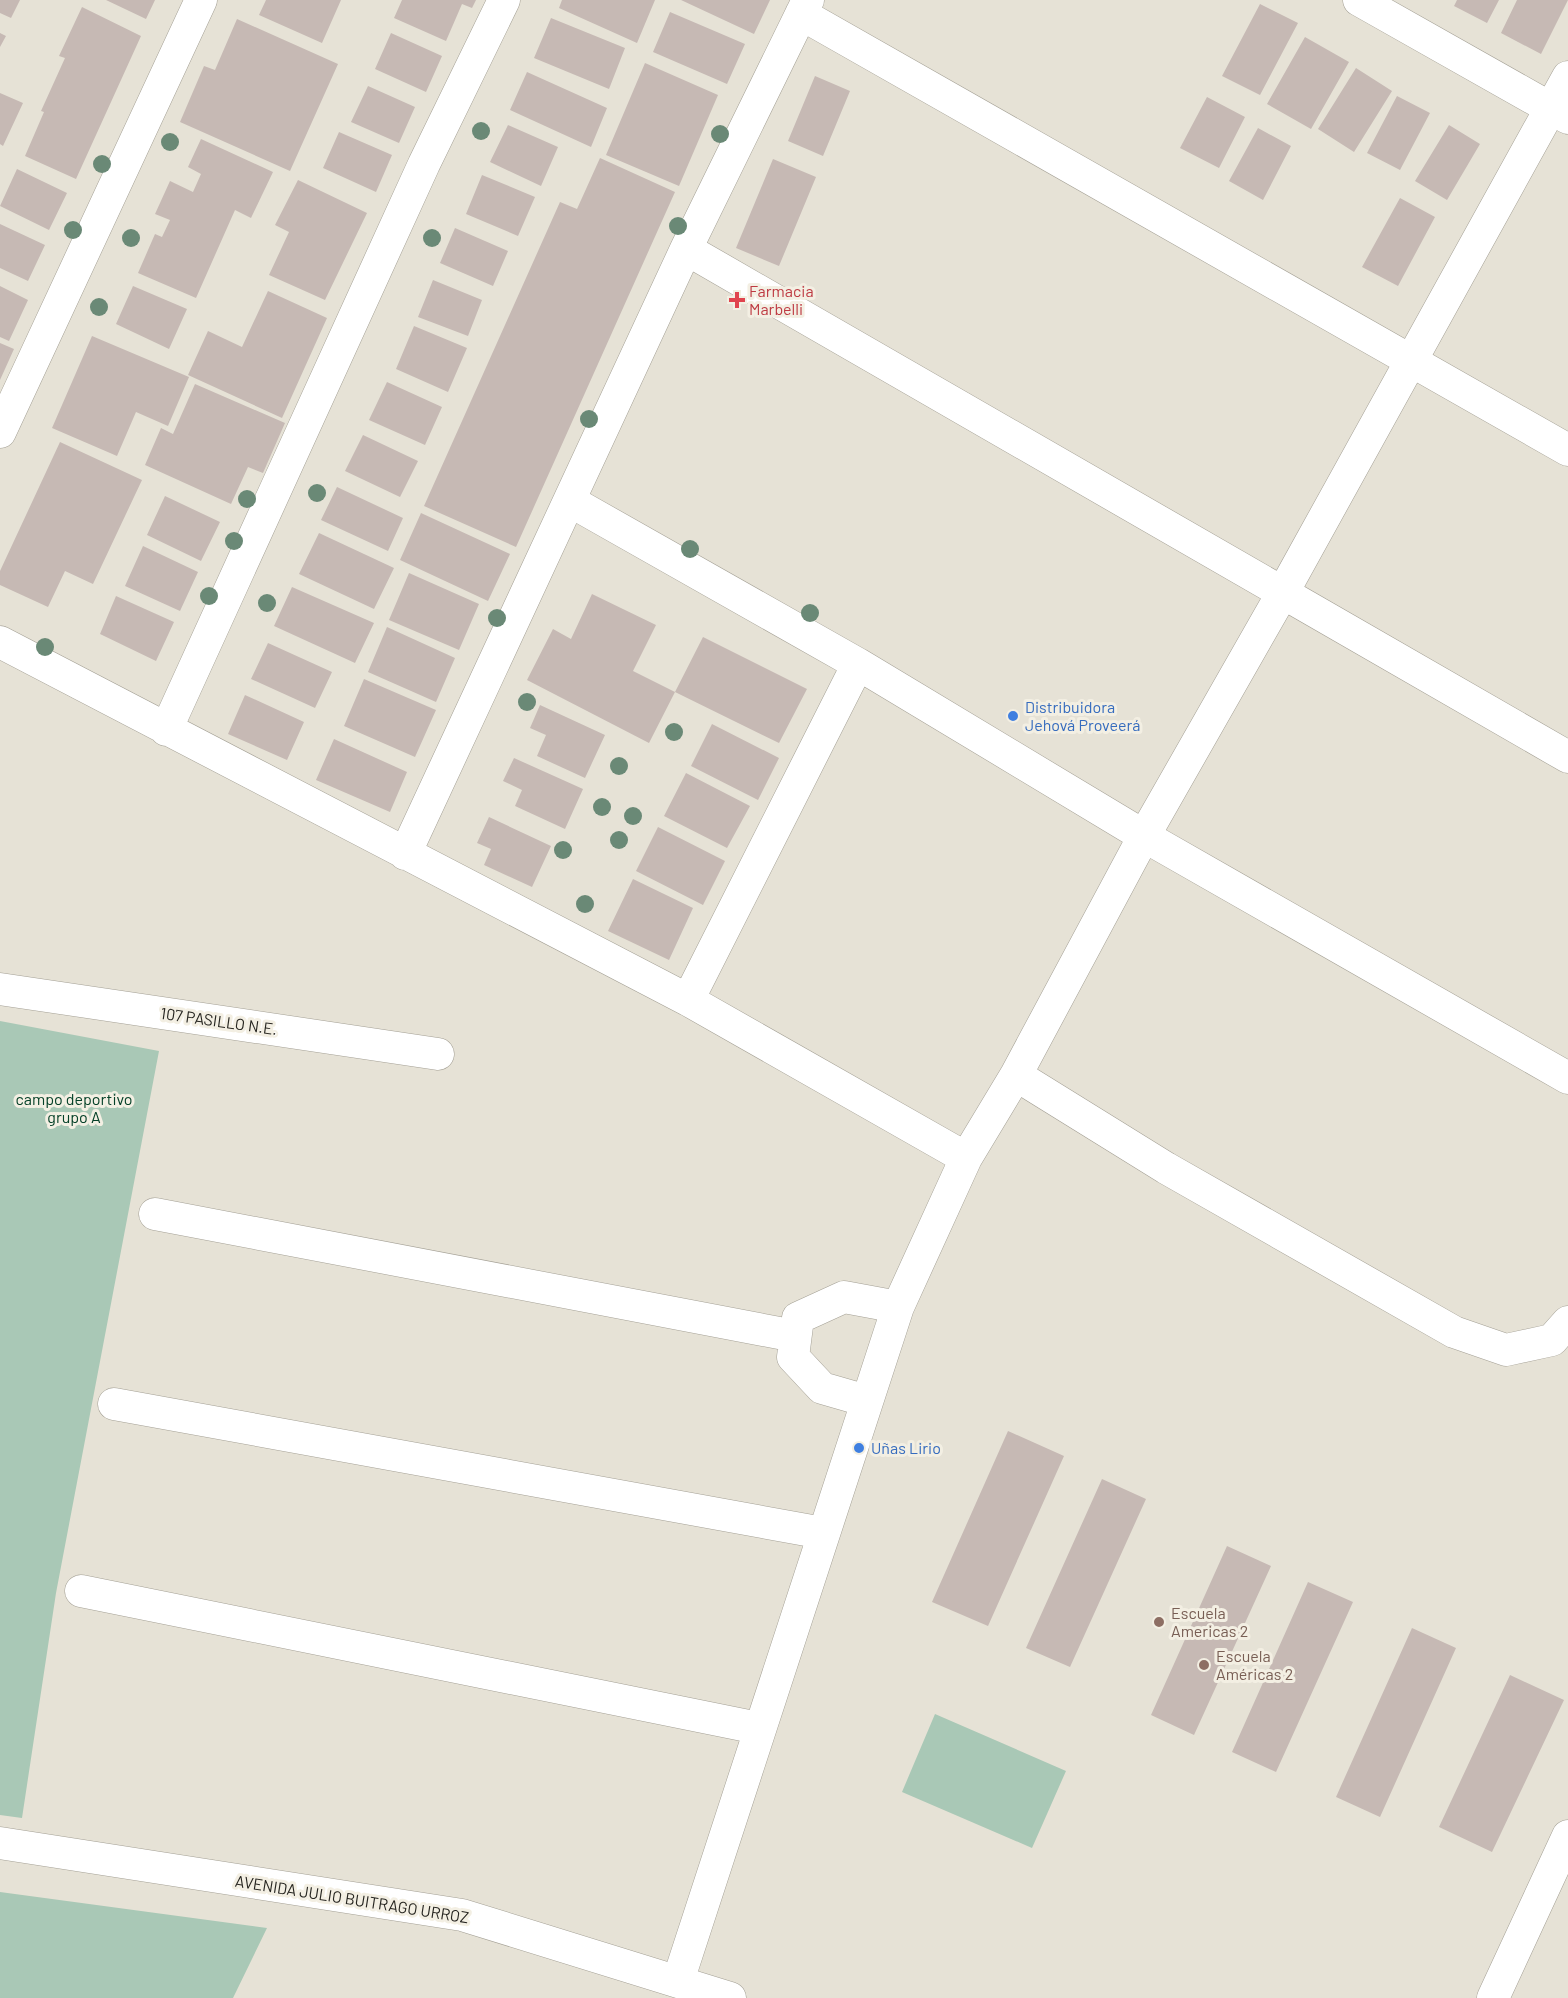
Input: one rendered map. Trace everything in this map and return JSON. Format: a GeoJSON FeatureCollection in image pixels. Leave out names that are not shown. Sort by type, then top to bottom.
{"type":"FeatureCollection","features":[{"type":"Feature","properties":{"kind":"street"},"geometry":{"type":"LineString","coordinates":[[0,432],[201,0]]}},
{"type":"Feature","properties":{"kind":"street"},"geometry":{"type":"LineString","coordinates":[[166,730],[424,164],[504,0]]}},
{"type":"Feature","properties":{"kind":"street"},"geometry":{"type":"LineString","coordinates":[[1359,0],[1559,113]]}},
{"type":"Feature","properties":{"kind":"street"},"geometry":{"type":"LineString","coordinates":[[405,854],[686,249],[805,7],[1568,450]]}},
{"type":"Feature","properties":{"kind":"street"},"geometry":{"type":"LineString","coordinates":[[678,1981],[758,1728],[898,1307],[966,1158],[1016,1075],[1144,836],[1412,359],[1559,113],[1568,77]]}},
{"type":"Feature","properties":{"kind":"street"},"geometry":{"type":"LineString","coordinates":[[686,249],[1568,757]]}},
{"type":"Feature","properties":{"kind":"street"},"geometry":{"type":"LineString","coordinates":[[570,501],[858,664],[1144,836],[1568,1078]]}},
{"type":"Feature","properties":{"kind":"street"},"geometry":{"type":"LineString","coordinates":[[0,642],[688,1000],[966,1158]]}},
{"type":"Feature","properties":{"kind":"street"},"geometry":{"type":"LineString","coordinates":[[688,1000],[858,664]]}},
{"type":"Feature","properties":{"kind":"street","name":"107 PASILLO N.E."},"geometry":{"type":"LineString","coordinates":[[0,989],[438,1054]]}},
{"type":"Feature","properties":{"kind":"street"},"geometry":{"type":"LineString","coordinates":[[1016,1075],[1166,1168],[1454,1332],[1506,1350],[1552,1340],[1568,1322]]}},
{"type":"Feature","properties":{"kind":"street"},"geometry":{"type":"LineString","coordinates":[[155,1214],[795,1336]]}},
{"type":"Feature","properties":{"kind":"street"},"geometry":{"type":"LineString","coordinates":[[867,1401],[822,1388],[793,1357],[798,1318],[844,1297],[898,1307]]}},
{"type":"Feature","properties":{"kind":"street"},"geometry":{"type":"LineString","coordinates":[[114,1404],[823,1533]]}},
{"type":"Feature","properties":{"kind":"street"},"geometry":{"type":"LineString","coordinates":[[81,1591],[758,1728]]}},
{"type":"Feature","properties":{"kind":"street"},"geometry":{"type":"LineString","coordinates":[[1493,1998],[1568,1836]]}},
{"type":"Feature","properties":{"kind":"street","name":"AVENIDA JULIO BUITRAGO URROZ"},"geometry":{"type":"LineString","coordinates":[[0,1843],[462,1915],[730,1998]]}},
{"type":"Feature","properties":{"kind":"green space","name":"campo deportivo grupo A"},"geometry":{"type":"Polygon","coordinates":[[[0,1021],[159,1051],[56,1593],[22,1818],[0,1815],[0,1021]]]}},
{"type":"Feature","properties":{"kind":"green space"},"geometry":{"type":"Polygon","coordinates":[[[935,1714],[1066,1771],[1032,1848],[902,1792],[935,1714]]]}},
{"type":"Feature","properties":{"kind":"green space"},"geometry":{"type":"Polygon","coordinates":[[[0,1892],[267,1928],[233,1998],[0,1998],[0,1892]]]}},
{"type":"Feature","properties":{"kind":"building"},"geometry":{"type":"Polygon","coordinates":[[[0,0],[20,0],[11,18],[0,13],[0,0]]]}},
{"type":"Feature","properties":{"kind":"building"},"geometry":{"type":"Polygon","coordinates":[[[106,0],[155,0],[146,19],[106,0]]]}},
{"type":"Feature","properties":{"kind":"building"},"geometry":{"type":"Polygon","coordinates":[[[266,0],[341,0],[322,43],[259,15],[266,0]]]}},
{"type":"Feature","properties":{"kind":"building"},"geometry":{"type":"Polygon","coordinates":[[[402,0],[476,0],[472,8],[462,4],[446,41],[394,18],[402,0]]]}},
{"type":"Feature","properties":{"kind":"building"},"geometry":{"type":"Polygon","coordinates":[[[562,0],[655,0],[637,43],[559,8],[562,0]]]}},
{"type":"Feature","properties":{"kind":"building"},"geometry":{"type":"Polygon","coordinates":[[[681,0],[770,0],[754,34],[681,0]]]}},
{"type":"Feature","properties":{"kind":"building"},"geometry":{"type":"Polygon","coordinates":[[[1457,0],[1499,0],[1487,23],[1454,6],[1457,0]]]}},
{"type":"Feature","properties":{"kind":"building"},"geometry":{"type":"Polygon","coordinates":[[[1517,0],[1568,0],[1541,54],[1501,33],[1517,0]]]}},
{"type":"Feature","properties":{"kind":"building"},"geometry":{"type":"Polygon","coordinates":[[[1260,4],[1298,23],[1260,95],[1222,76],[1260,4]]]}},
{"type":"Feature","properties":{"kind":"building"},"geometry":{"type":"Polygon","coordinates":[[[82,7],[141,36],[76,179],[25,156],[44,112],[41,111],[65,58],[59,56],[82,7]]]}},
{"type":"Feature","properties":{"kind":"building"},"geometry":{"type":"Polygon","coordinates":[[[670,12],[745,44],[727,84],[653,52],[670,12]]]}},
{"type":"Feature","properties":{"kind":"building"},"geometry":{"type":"Polygon","coordinates":[[[551,18],[625,48],[609,89],[534,58],[551,18]]]}},
{"type":"Feature","properties":{"kind":"building"},"geometry":{"type":"Polygon","coordinates":[[[237,19],[338,64],[290,171],[180,122],[204,66],[215,70],[237,19]]]}},
{"type":"Feature","properties":{"kind":"building"},"geometry":{"type":"Polygon","coordinates":[[[0,33],[6,36],[0,47],[0,33]]]}},
{"type":"Feature","properties":{"kind":"building"},"geometry":{"type":"Polygon","coordinates":[[[391,33],[442,56],[426,92],[375,69],[391,33]]]}},
{"type":"Feature","properties":{"kind":"building"},"geometry":{"type":"Polygon","coordinates":[[[1305,37],[1349,62],[1311,129],[1267,104],[1305,37]]]}},
{"type":"Feature","properties":{"kind":"building"},"geometry":{"type":"Polygon","coordinates":[[[645,63],[718,95],[679,186],[606,155],[645,63]]]}},
{"type":"Feature","properties":{"kind":"building"},"geometry":{"type":"Polygon","coordinates":[[[1356,68],[1392,91],[1354,152],[1318,129],[1356,68]]]}},
{"type":"Feature","properties":{"kind":"building"},"geometry":{"type":"Polygon","coordinates":[[[527,72],[607,108],[591,147],[510,110],[527,72]]]}},
{"type":"Feature","properties":{"kind":"building"},"geometry":{"type":"Polygon","coordinates":[[[815,76],[850,91],[823,156],[788,141],[815,76]]]}},
{"type":"Feature","properties":{"kind":"building"},"geometry":{"type":"Polygon","coordinates":[[[368,86],[415,107],[399,143],[351,122],[368,86]]]}},
{"type":"Feature","properties":{"kind":"building"},"geometry":{"type":"Polygon","coordinates":[[[0,93],[23,103],[3,146],[0,144],[0,93]]]}},
{"type":"Feature","properties":{"kind":"building"},"geometry":{"type":"Polygon","coordinates":[[[1397,96],[1430,113],[1400,170],[1367,153],[1397,96]]]}},
{"type":"Feature","properties":{"kind":"building"},"geometry":{"type":"Polygon","coordinates":[[[1207,97],[1245,117],[1219,168],[1180,148],[1207,97]]]}},
{"type":"Feature","properties":{"kind":"building"},"geometry":{"type":"Polygon","coordinates":[[[508,125],[558,147],[541,186],[490,162],[508,125]]]}},
{"type":"Feature","properties":{"kind":"building"},"geometry":{"type":"Polygon","coordinates":[[[1449,125],[1480,144],[1447,200],[1415,181],[1449,125]]]}},
{"type":"Feature","properties":{"kind":"building"},"geometry":{"type":"Polygon","coordinates":[[[1258,128],[1291,146],[1263,200],[1229,181],[1258,128]]]}},
{"type":"Feature","properties":{"kind":"building"},"geometry":{"type":"Polygon","coordinates":[[[339,132],[392,155],[376,192],[323,168],[339,132]]]}},
{"type":"Feature","properties":{"kind":"building"},"geometry":{"type":"Polygon","coordinates":[[[201,139],[273,172],[251,218],[235,210],[196,298],[138,273],[155,234],[162,237],[170,220],[155,214],[170,181],[193,192],[201,174],[188,167],[201,139]]]}},
{"type":"Feature","properties":{"kind":"building"},"geometry":{"type":"Polygon","coordinates":[[[600,158],[675,192],[516,547],[424,506],[560,202],[577,209],[600,158]]]}},
{"type":"Feature","properties":{"kind":"building"},"geometry":{"type":"Polygon","coordinates":[[[773,159],[816,177],[779,266],[736,248],[773,159]]]}},
{"type":"Feature","properties":{"kind":"building"},"geometry":{"type":"Polygon","coordinates":[[[17,169],[67,193],[49,230],[0,206],[17,169]]]}},
{"type":"Feature","properties":{"kind":"building"},"geometry":{"type":"Polygon","coordinates":[[[482,175],[535,197],[518,236],[466,214],[482,175]]]}},
{"type":"Feature","properties":{"kind":"building"},"geometry":{"type":"Polygon","coordinates":[[[298,180],[367,213],[325,300],[269,275],[289,232],[275,225],[298,180]]]}},
{"type":"Feature","properties":{"kind":"building"},"geometry":{"type":"Polygon","coordinates":[[[1400,198],[1435,217],[1398,286],[1362,267],[1400,198]]]}},
{"type":"Feature","properties":{"kind":"building"},"geometry":{"type":"Polygon","coordinates":[[[0,224],[45,245],[28,281],[0,268],[0,224]]]}},
{"type":"Feature","properties":{"kind":"building"},"geometry":{"type":"Polygon","coordinates":[[[455,228],[508,251],[493,286],[440,263],[455,228]]]}},
{"type":"Feature","properties":{"kind":"building"},"geometry":{"type":"Polygon","coordinates":[[[433,280],[482,300],[468,336],[418,317],[433,280]]]}},
{"type":"Feature","properties":{"kind":"building"},"geometry":{"type":"Polygon","coordinates":[[[0,286],[28,300],[9,341],[0,337],[0,286]]]}},
{"type":"Feature","properties":{"kind":"building"},"geometry":{"type":"Polygon","coordinates":[[[133,286],[187,309],[169,349],[116,324],[133,286]]]}},
{"type":"Feature","properties":{"kind":"building"},"geometry":{"type":"Polygon","coordinates":[[[268,291],[327,318],[282,418],[188,375],[208,331],[242,347],[268,291]]]}},
{"type":"Feature","properties":{"kind":"building"},"geometry":{"type":"Polygon","coordinates":[[[414,326],[467,348],[448,392],[396,369],[414,326]]]}},
{"type":"Feature","properties":{"kind":"building"},"geometry":{"type":"Polygon","coordinates":[[[92,336],[189,377],[168,426],[136,412],[117,456],[52,428],[92,336]]]}},
{"type":"Feature","properties":{"kind":"building"},"geometry":{"type":"Polygon","coordinates":[[[0,343],[14,349],[0,380],[0,343]]]}},
{"type":"Feature","properties":{"kind":"building"},"geometry":{"type":"Polygon","coordinates":[[[387,382],[442,407],[425,445],[369,420],[387,382]]]}},
{"type":"Feature","properties":{"kind":"building"},"geometry":{"type":"Polygon","coordinates":[[[195,384],[285,423],[263,473],[248,467],[231,504],[145,465],[161,428],[173,434],[195,384]]]}},
{"type":"Feature","properties":{"kind":"building"},"geometry":{"type":"Polygon","coordinates":[[[363,435],[418,461],[400,497],[345,471],[363,435]]]}},
{"type":"Feature","properties":{"kind":"building"},"geometry":{"type":"Polygon","coordinates":[[[60,442],[142,480],[93,584],[65,571],[48,607],[0,585],[0,571],[60,442]]]}},
{"type":"Feature","properties":{"kind":"building"},"geometry":{"type":"Polygon","coordinates":[[[337,487],[403,518],[388,551],[321,520],[337,487]]]}},
{"type":"Feature","properties":{"kind":"building"},"geometry":{"type":"Polygon","coordinates":[[[165,496],[220,522],[201,561],[147,535],[165,496]]]}},
{"type":"Feature","properties":{"kind":"building"},"geometry":{"type":"Polygon","coordinates":[[[421,513],[510,554],[488,601],[400,560],[421,513]]]}},
{"type":"Feature","properties":{"kind":"building"},"geometry":{"type":"Polygon","coordinates":[[[319,533],[394,568],[374,609],[299,574],[319,533]]]}},
{"type":"Feature","properties":{"kind":"building"},"geometry":{"type":"Polygon","coordinates":[[[143,546],[198,572],[180,611],[125,586],[143,546]]]}},
{"type":"Feature","properties":{"kind":"building"},"geometry":{"type":"Polygon","coordinates":[[[409,573],[479,604],[459,650],[389,620],[409,573]]]}},
{"type":"Feature","properties":{"kind":"building"},"geometry":{"type":"Polygon","coordinates":[[[292,587],[374,623],[355,663],[274,626],[292,587]]]}},
{"type":"Feature","properties":{"kind":"building"},"geometry":{"type":"Polygon","coordinates":[[[592,594],[656,625],[633,671],[675,692],[649,743],[527,680],[553,629],[571,639],[592,594]]]}},
{"type":"Feature","properties":{"kind":"building"},"geometry":{"type":"Polygon","coordinates":[[[116,596],[174,622],[156,661],[100,634],[116,596]]]}},
{"type":"Feature","properties":{"kind":"building"},"geometry":{"type":"Polygon","coordinates":[[[387,627],[455,658],[436,702],[368,672],[387,627]]]}},
{"type":"Feature","properties":{"kind":"building"},"geometry":{"type":"Polygon","coordinates":[[[703,637],[807,689],[779,743],[675,692],[703,637]]]}},
{"type":"Feature","properties":{"kind":"building"},"geometry":{"type":"Polygon","coordinates":[[[268,643],[332,672],[315,708],[251,679],[268,643]]]}},
{"type":"Feature","properties":{"kind":"building"},"geometry":{"type":"Polygon","coordinates":[[[364,679],[436,710],[415,757],[344,726],[364,679]]]}},
{"type":"Feature","properties":{"kind":"building"},"geometry":{"type":"Polygon","coordinates":[[[245,695],[304,722],[287,760],[228,734],[245,695]]]}},
{"type":"Feature","properties":{"kind":"building"},"geometry":{"type":"Polygon","coordinates":[[[540,705],[605,735],[585,778],[537,756],[546,735],[530,728],[540,705]]]}},
{"type":"Feature","properties":{"kind":"building"},"geometry":{"type":"Polygon","coordinates":[[[712,724],[779,758],[758,800],[691,766],[712,724]]]}},
{"type":"Feature","properties":{"kind":"building"},"geometry":{"type":"Polygon","coordinates":[[[334,739],[407,772],[390,812],[316,780],[334,739]]]}},
{"type":"Feature","properties":{"kind":"building"},"geometry":{"type":"Polygon","coordinates":[[[514,758],[583,789],[565,829],[515,806],[522,790],[503,781],[514,758]]]}},
{"type":"Feature","properties":{"kind":"building"},"geometry":{"type":"Polygon","coordinates":[[[686,773],[750,806],[727,848],[664,816],[686,773]]]}},
{"type":"Feature","properties":{"kind":"building"},"geometry":{"type":"Polygon","coordinates":[[[489,817],[551,846],[532,887],[484,865],[491,849],[477,843],[489,817]]]}},
{"type":"Feature","properties":{"kind":"building"},"geometry":{"type":"Polygon","coordinates":[[[658,827],[725,861],[703,905],[636,871],[658,827]]]}},
{"type":"Feature","properties":{"kind":"building"},"geometry":{"type":"Polygon","coordinates":[[[633,879],[693,908],[669,960],[608,931],[633,879]]]}},
{"type":"Feature","properties":{"kind":"building"},"geometry":{"type":"Polygon","coordinates":[[[1008,1431],[1064,1456],[988,1626],[932,1602],[1008,1431]]]}},
{"type":"Feature","properties":{"kind":"building"},"geometry":{"type":"Polygon","coordinates":[[[1102,1479],[1146,1499],[1070,1667],[1026,1648],[1102,1479]]]}},
{"type":"Feature","properties":{"kind":"building"},"geometry":{"type":"Polygon","coordinates":[[[1227,1546],[1271,1566],[1194,1735],[1151,1715],[1227,1546]]]}},
{"type":"Feature","properties":{"kind":"building"},"geometry":{"type":"Polygon","coordinates":[[[1308,1582],[1353,1602],[1276,1772],[1232,1752],[1308,1582]]]}},
{"type":"Feature","properties":{"kind":"building"},"geometry":{"type":"Polygon","coordinates":[[[1412,1628],[1456,1648],[1380,1817],[1336,1797],[1412,1628]]]}},
{"type":"Feature","properties":{"kind":"building"},"geometry":{"type":"Polygon","coordinates":[[[1510,1675],[1564,1700],[1492,1852],[1439,1827],[1510,1675]]]}},
{"type":"Feature","properties":{"kind":"place","name":"Farmacia Marbelli"},"geometry":{"type":"Point","coordinates":[737,300]}},
{"type":"Feature","properties":{"kind":"place","name":"Distribuidora Jehová Proveerá"},"geometry":{"type":"Point","coordinates":[1013,716]}},
{"type":"Feature","properties":{"kind":"place","name":"Uñas Lirio"},"geometry":{"type":"Point","coordinates":[859,1448]}},
{"type":"Feature","properties":{"kind":"place","name":"Escuela Americas 2"},"geometry":{"type":"Point","coordinates":[1159,1622]}},
{"type":"Feature","properties":{"kind":"place","name":"Escuela Américas 2"},"geometry":{"type":"Point","coordinates":[1204,1665]}}]}
